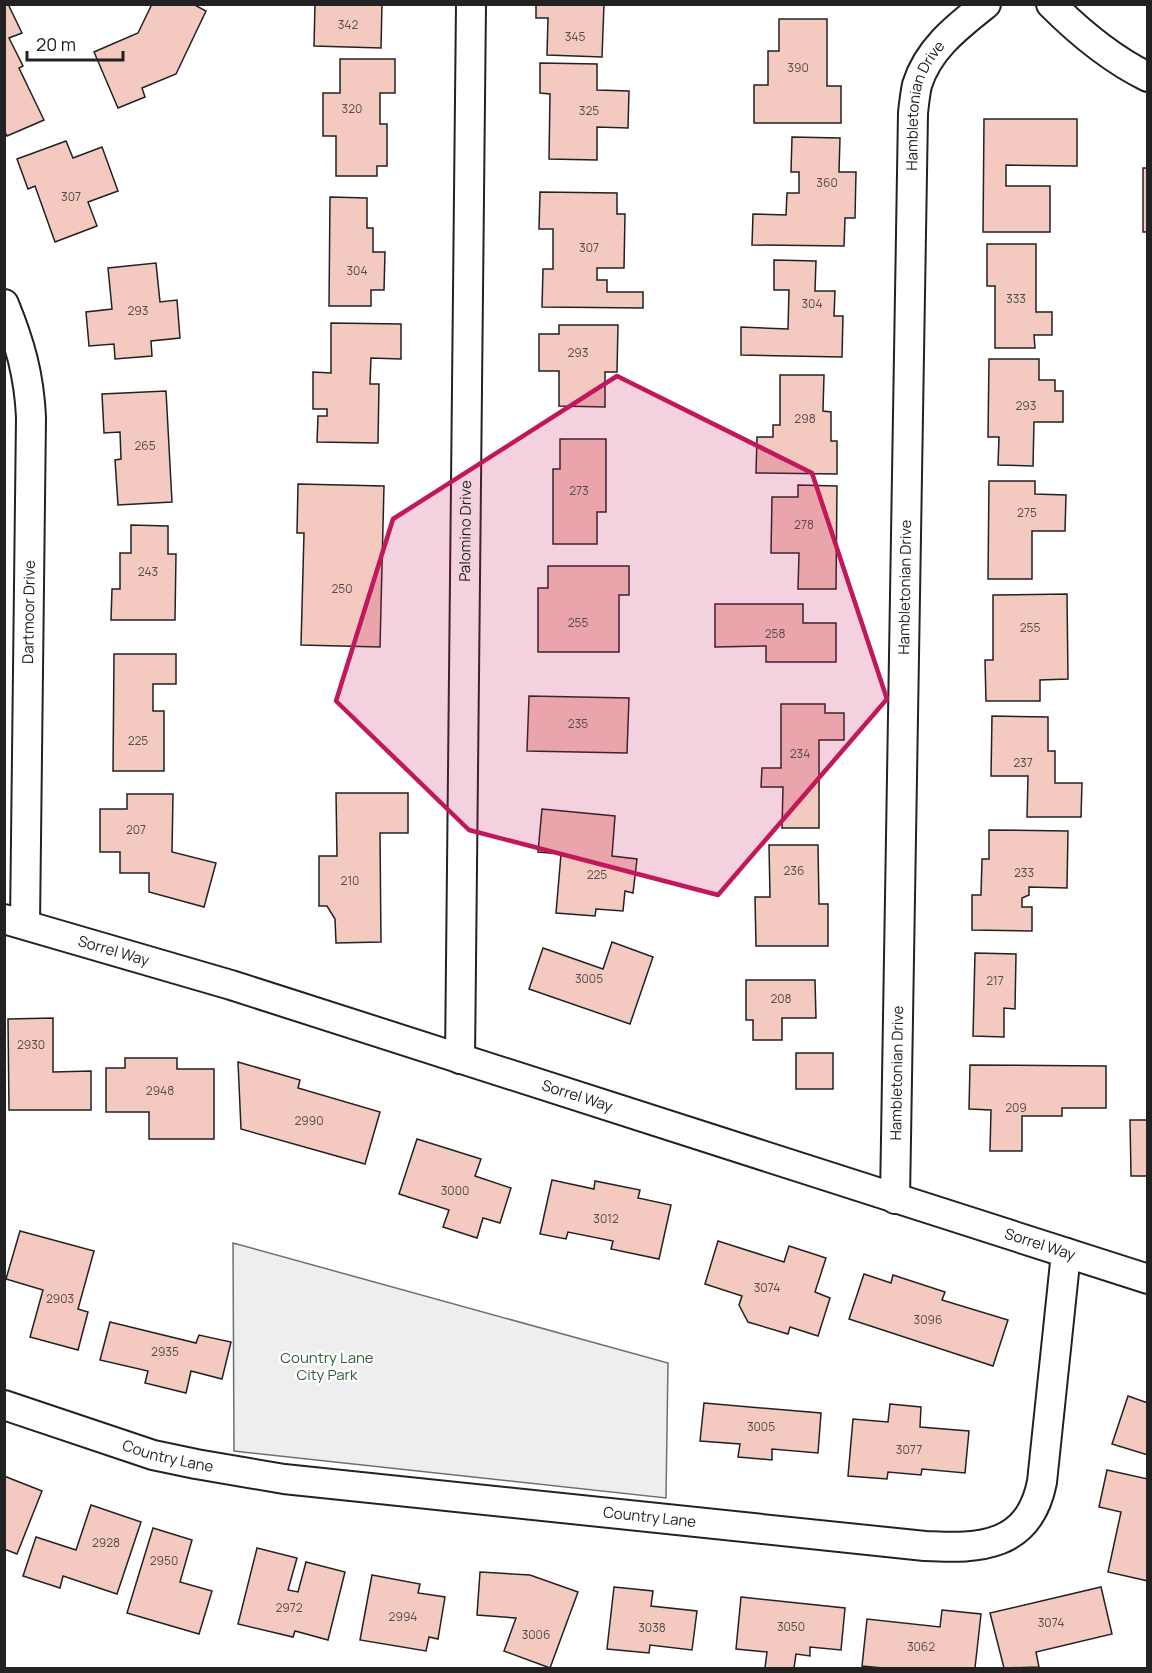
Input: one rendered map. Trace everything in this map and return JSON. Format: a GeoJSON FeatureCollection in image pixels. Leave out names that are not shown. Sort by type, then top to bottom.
{"type":"FeatureCollection","features":[{"type":"Feature","properties":{"kind":"street","name":"Palomino Drive"},"geometry":{"type":"LineString","coordinates":[[460,1059],[471,4]]}},
{"type":"Feature","properties":{"kind":"street","name":"Hambletonian Drive"},"geometry":{"type":"LineString","coordinates":[[895,1199],[913,113],[917,85],[928,60],[942,41],[986,4]]}},
{"type":"Feature","properties":{"kind":"street"},"geometry":{"type":"LineString","coordinates":[[1051,4],[1072,25],[1106,52],[1148,77]]}},
{"type":"Feature","properties":{"kind":"street","name":"Dartmoor Drive"},"geometry":{"type":"LineString","coordinates":[[4,304],[21,349],[27,373],[31,417],[15,922]]}},
{"type":"Feature","properties":{"kind":"street","name":"Sorrel Way"},"geometry":{"type":"LineString","coordinates":[[15,922],[231,985],[1148,1279]]}},
{"type":"Feature","properties":{"kind":"street","name":"Country Lane"},"geometry":{"type":"LineString","coordinates":[[4,1405],[153,1455],[273,1477],[925,1546],[974,1547],[1008,1536],[1023,1524],[1039,1497],[1066,1252]]}},
{"type":"Feature","properties":{"kind":"highlighted area"},"geometry":{"type":"Polygon","coordinates":[[[617,376],[812,473],[887,699],[718,895],[469,830],[336,701],[393,519],[617,376]]]}},
{"type":"Feature","properties":{"kind":"green space","name":"Country Lane City Park"},"geometry":{"type":"Polygon","coordinates":[[[233,1243],[668,1363],[666,1498],[234,1451],[233,1243]]]}},
{"type":"Feature","properties":{"kind":"building"},"geometry":{"type":"Polygon","coordinates":[[[4,4],[8,4],[22,33],[9,38],[23,66],[19,68],[44,120],[7,136],[4,130],[4,4]]]}},
{"type":"Feature","properties":{"kind":"building"},"geometry":{"type":"Polygon","coordinates":[[[152,4],[193,4],[206,11],[176,74],[142,88],[145,97],[118,108],[94,52],[138,33],[152,4]]]}},
{"type":"Feature","properties":{"kind":"building"},"geometry":{"type":"Polygon","coordinates":[[[315,4],[382,4],[381,48],[314,46],[315,4]]]}},
{"type":"Feature","properties":{"kind":"building"},"geometry":{"type":"Polygon","coordinates":[[[536,4],[604,4],[602,57],[547,55],[548,18],[536,18],[536,4]]]}},
{"type":"Feature","properties":{"kind":"building"},"geometry":{"type":"Polygon","coordinates":[[[779,19],[827,19],[827,86],[841,86],[841,123],[754,123],[754,85],[768,85],[768,51],[779,51],[779,19]]]}},
{"type":"Feature","properties":{"kind":"building"},"geometry":{"type":"Polygon","coordinates":[[[340,59],[395,59],[395,93],[380,93],[380,124],[387,124],[387,166],[377,166],[377,176],[336,176],[336,136],[323,136],[323,93],[340,93],[340,59]]]}},
{"type":"Feature","properties":{"kind":"building"},"geometry":{"type":"Polygon","coordinates":[[[540,63],[597,64],[597,90],[629,91],[628,128],[597,127],[597,160],[549,159],[550,94],[540,93],[540,63]]]}},
{"type":"Feature","properties":{"kind":"building"},"geometry":{"type":"Polygon","coordinates":[[[984,119],[1077,119],[1077,166],[1006,165],[1006,186],[1050,186],[1050,232],[983,232],[984,119]]]}},
{"type":"Feature","properties":{"kind":"building"},"geometry":{"type":"Polygon","coordinates":[[[792,137],[840,138],[839,172],[856,172],[855,218],[845,218],[844,246],[752,245],[753,214],[786,215],[787,193],[799,193],[799,172],[791,172],[792,137]]]}},
{"type":"Feature","properties":{"kind":"building"},"geometry":{"type":"Polygon","coordinates":[[[66,141],[73,158],[102,147],[118,191],[88,202],[97,226],[55,242],[35,186],[28,189],[17,159],[66,141]]]}},
{"type":"Feature","properties":{"kind":"building"},"geometry":{"type":"Polygon","coordinates":[[[1143,168],[1148,168],[1148,232],[1143,232],[1143,168]]]}},
{"type":"Feature","properties":{"kind":"building"},"geometry":{"type":"Polygon","coordinates":[[[540,192],[617,193],[617,214],[625,214],[624,268],[597,268],[597,280],[607,280],[607,292],[643,292],[643,308],[542,307],[543,269],[553,269],[553,229],[539,229],[540,192]]]}},
{"type":"Feature","properties":{"kind":"building"},"geometry":{"type":"Polygon","coordinates":[[[330,197],[367,198],[367,228],[373,228],[373,252],[385,252],[384,290],[371,290],[371,306],[329,306],[330,197]]]}},
{"type":"Feature","properties":{"kind":"building"},"geometry":{"type":"Polygon","coordinates":[[[987,244],[1036,244],[1036,312],[1052,312],[1052,335],[1034,335],[1035,348],[995,348],[995,286],[987,286],[987,244]]]}},
{"type":"Feature","properties":{"kind":"building"},"geometry":{"type":"Polygon","coordinates":[[[774,260],[816,261],[815,291],[835,291],[834,316],[843,316],[842,357],[741,355],[741,327],[788,329],[789,290],[774,290],[774,260]]]}},
{"type":"Feature","properties":{"kind":"building"},"geometry":{"type":"Polygon","coordinates":[[[156,263],[160,302],[177,300],[180,338],[151,341],[152,356],[115,359],[114,344],[89,346],[86,312],[112,309],[108,268],[156,263]]]}},
{"type":"Feature","properties":{"kind":"building"},"geometry":{"type":"Polygon","coordinates":[[[331,323],[401,324],[401,359],[371,358],[370,384],[379,384],[378,443],[317,442],[318,416],[327,416],[327,409],[313,409],[313,372],[331,373],[331,323]]]}},
{"type":"Feature","properties":{"kind":"building"},"geometry":{"type":"Polygon","coordinates":[[[559,325],[618,325],[617,372],[605,372],[605,407],[559,406],[559,371],[539,371],[539,334],[559,334],[559,325]]]}},
{"type":"Feature","properties":{"kind":"building"},"geometry":{"type":"Polygon","coordinates":[[[989,359],[1039,359],[1039,380],[1055,380],[1055,391],[1063,391],[1063,422],[1034,422],[1033,466],[998,465],[999,437],[988,437],[989,359]]]}},
{"type":"Feature","properties":{"kind":"building"},"geometry":{"type":"Polygon","coordinates":[[[780,375],[824,375],[823,411],[831,412],[831,441],[837,441],[837,474],[756,473],[757,437],[773,437],[773,425],[780,425],[780,375]]]}},
{"type":"Feature","properties":{"kind":"building"},"geometry":{"type":"Polygon","coordinates":[[[166,391],[172,502],[118,505],[115,460],[121,459],[120,432],[104,433],[102,394],[166,391]]]}},
{"type":"Feature","properties":{"kind":"building"},"geometry":{"type":"Polygon","coordinates":[[[560,439],[606,439],[606,512],[597,512],[597,544],[553,544],[553,469],[560,469],[560,439]]]}},
{"type":"Feature","properties":{"kind":"building"},"geometry":{"type":"Polygon","coordinates":[[[989,481],[1035,481],[1035,494],[1066,495],[1065,531],[1032,531],[1032,579],[988,579],[989,481]]]}},
{"type":"Feature","properties":{"kind":"building"},"geometry":{"type":"Polygon","coordinates":[[[298,484],[384,486],[380,647],[301,645],[304,533],[297,533],[298,484]]]}},
{"type":"Feature","properties":{"kind":"building"},"geometry":{"type":"Polygon","coordinates":[[[798,485],[837,486],[836,589],[798,589],[799,553],[771,553],[772,497],[798,497],[798,485]]]}},
{"type":"Feature","properties":{"kind":"building"},"geometry":{"type":"Polygon","coordinates":[[[131,525],[168,526],[168,554],[176,554],[175,620],[111,620],[112,589],[120,589],[120,553],[131,553],[131,525]]]}},
{"type":"Feature","properties":{"kind":"building"},"geometry":{"type":"Polygon","coordinates":[[[548,566],[629,566],[629,595],[619,595],[619,652],[538,652],[538,588],[548,588],[548,566]]]}},
{"type":"Feature","properties":{"kind":"building"},"geometry":{"type":"Polygon","coordinates":[[[1067,594],[1068,679],[1040,680],[1040,701],[986,701],[985,660],[993,660],[993,595],[1067,594]]]}},
{"type":"Feature","properties":{"kind":"building"},"geometry":{"type":"Polygon","coordinates":[[[715,604],[803,604],[803,623],[836,623],[836,662],[766,662],[766,646],[715,647],[715,604]]]}},
{"type":"Feature","properties":{"kind":"building"},"geometry":{"type":"Polygon","coordinates":[[[114,654],[176,654],[176,684],[153,684],[153,711],[164,711],[164,771],[113,771],[114,654]]]}},
{"type":"Feature","properties":{"kind":"building"},"geometry":{"type":"Polygon","coordinates":[[[529,696],[629,698],[627,753],[527,751],[529,696]]]}},
{"type":"Feature","properties":{"kind":"building"},"geometry":{"type":"Polygon","coordinates":[[[781,704],[825,704],[825,713],[844,713],[844,740],[819,740],[819,828],[782,828],[783,787],[761,787],[762,768],[781,768],[781,704]]]}},
{"type":"Feature","properties":{"kind":"building"},"geometry":{"type":"Polygon","coordinates":[[[992,716],[1048,717],[1048,751],[1055,751],[1055,783],[1082,783],[1081,817],[1027,817],[1028,776],[991,776],[992,716]]]}},
{"type":"Feature","properties":{"kind":"building"},"geometry":{"type":"Polygon","coordinates":[[[336,793],[408,793],[408,833],[380,833],[381,942],[336,943],[335,919],[327,906],[319,906],[319,856],[337,856],[336,793]]]}},
{"type":"Feature","properties":{"kind":"building"},"geometry":{"type":"Polygon","coordinates":[[[127,794],[173,794],[172,852],[216,863],[204,907],[149,892],[149,873],[120,873],[120,852],[100,852],[100,809],[127,809],[127,794]]]}},
{"type":"Feature","properties":{"kind":"building"},"geometry":{"type":"Polygon","coordinates":[[[542,809],[615,816],[612,856],[637,859],[633,893],[625,891],[623,911],[596,909],[595,916],[556,913],[561,854],[538,852],[542,809]]]}},
{"type":"Feature","properties":{"kind":"building"},"geometry":{"type":"Polygon","coordinates":[[[989,830],[1068,831],[1067,888],[1029,887],[1029,895],[1022,898],[1022,907],[1032,907],[1032,931],[972,930],[972,895],[981,895],[982,859],[989,859],[989,830]]]}},
{"type":"Feature","properties":{"kind":"building"},"geometry":{"type":"Polygon","coordinates":[[[769,845],[818,845],[819,904],[828,904],[828,946],[756,946],[755,897],[770,897],[769,845]]]}},
{"type":"Feature","properties":{"kind":"building"},"geometry":{"type":"Polygon","coordinates":[[[612,942],[653,957],[630,1024],[529,989],[543,948],[603,969],[612,942]]]}},
{"type":"Feature","properties":{"kind":"building"},"geometry":{"type":"Polygon","coordinates":[[[975,953],[1016,954],[1015,1009],[1004,1008],[1004,1037],[973,1036],[975,953]]]}},
{"type":"Feature","properties":{"kind":"building"},"geometry":{"type":"Polygon","coordinates":[[[746,980],[815,980],[816,1018],[782,1018],[782,1040],[753,1040],[753,1020],[746,1020],[746,980]]]}},
{"type":"Feature","properties":{"kind":"building"},"geometry":{"type":"Polygon","coordinates":[[[53,1018],[53,1072],[91,1071],[91,1110],[9,1110],[8,1019],[53,1018]]]}},
{"type":"Feature","properties":{"kind":"building"},"geometry":{"type":"Polygon","coordinates":[[[796,1053],[833,1053],[833,1089],[796,1089],[796,1053]]]}},
{"type":"Feature","properties":{"kind":"building"},"geometry":{"type":"Polygon","coordinates":[[[125,1058],[177,1058],[177,1069],[214,1069],[214,1139],[149,1139],[149,1112],[106,1112],[106,1068],[125,1068],[125,1058]]]}},
{"type":"Feature","properties":{"kind":"building"},"geometry":{"type":"Polygon","coordinates":[[[238,1062],[300,1080],[298,1088],[380,1112],[365,1164],[241,1129],[238,1062]]]}},
{"type":"Feature","properties":{"kind":"building"},"geometry":{"type":"Polygon","coordinates":[[[970,1065],[1106,1066],[1106,1108],[1062,1108],[1062,1116],[1022,1116],[1022,1151],[990,1151],[991,1110],[969,1109],[970,1065]]]}},
{"type":"Feature","properties":{"kind":"building"},"geometry":{"type":"Polygon","coordinates":[[[1130,1120],[1148,1120],[1148,1176],[1131,1176],[1130,1120]]]}},
{"type":"Feature","properties":{"kind":"building"},"geometry":{"type":"Polygon","coordinates":[[[417,1139],[481,1159],[475,1176],[511,1188],[500,1223],[483,1218],[477,1238],[443,1227],[449,1210],[399,1194],[417,1139]]]}},
{"type":"Feature","properties":{"kind":"building"},"geometry":{"type":"Polygon","coordinates":[[[552,1180],[594,1189],[595,1181],[640,1190],[638,1198],[671,1205],[659,1259],[611,1249],[613,1241],[568,1232],[566,1239],[540,1234],[552,1180]]]}},
{"type":"Feature","properties":{"kind":"building"},"geometry":{"type":"Polygon","coordinates":[[[20,1231],[94,1251],[78,1309],[88,1312],[78,1350],[30,1337],[43,1290],[6,1279],[20,1231]]]}},
{"type":"Feature","properties":{"kind":"building"},"geometry":{"type":"Polygon","coordinates":[[[718,1241],[784,1262],[789,1246],[826,1258],[815,1292],[830,1298],[818,1336],[790,1327],[788,1334],[748,1322],[739,1305],[742,1296],[705,1284],[718,1241]]]}},
{"type":"Feature","properties":{"kind":"building"},"geometry":{"type":"Polygon","coordinates":[[[864,1274],[891,1283],[893,1275],[945,1292],[942,1300],[1008,1320],[993,1366],[849,1319],[864,1274]]]}},
{"type":"Feature","properties":{"kind":"building"},"geometry":{"type":"Polygon","coordinates":[[[110,1322],[196,1343],[199,1335],[231,1342],[222,1379],[191,1371],[186,1393],[145,1383],[148,1371],[100,1360],[110,1322]]]}},
{"type":"Feature","properties":{"kind":"building"},"geometry":{"type":"Polygon","coordinates":[[[1128,1396],[1148,1403],[1148,1455],[1112,1444],[1128,1396]]]}},
{"type":"Feature","properties":{"kind":"building"},"geometry":{"type":"Polygon","coordinates":[[[704,1403],[821,1413],[818,1453],[772,1449],[772,1460],[738,1457],[740,1444],[700,1441],[704,1403]]]}},
{"type":"Feature","properties":{"kind":"building"},"geometry":{"type":"Polygon","coordinates":[[[890,1404],[921,1407],[920,1427],[969,1431],[965,1473],[922,1469],[921,1475],[888,1472],[887,1479],[848,1476],[853,1419],[888,1422],[890,1404]]]}},
{"type":"Feature","properties":{"kind":"building"},"geometry":{"type":"Polygon","coordinates":[[[1107,1470],[1148,1479],[1148,1581],[1108,1572],[1121,1512],[1099,1507],[1107,1470]]]}},
{"type":"Feature","properties":{"kind":"building"},"geometry":{"type":"Polygon","coordinates":[[[4,1476],[42,1491],[17,1554],[4,1549],[4,1476]]]}},
{"type":"Feature","properties":{"kind":"building"},"geometry":{"type":"Polygon","coordinates":[[[91,1505],[141,1522],[117,1594],[63,1576],[60,1588],[23,1576],[36,1537],[76,1550],[91,1505]]]}},
{"type":"Feature","properties":{"kind":"building"},"geometry":{"type":"Polygon","coordinates":[[[153,1528],[192,1540],[180,1582],[212,1591],[199,1634],[127,1613],[153,1528]]]}},
{"type":"Feature","properties":{"kind":"building"},"geometry":{"type":"Polygon","coordinates":[[[257,1548],[297,1558],[288,1590],[298,1592],[306,1562],[345,1572],[328,1640],[295,1631],[293,1637],[238,1624],[257,1548]]]}},
{"type":"Feature","properties":{"kind":"building"},"geometry":{"type":"Polygon","coordinates":[[[480,1572],[530,1575],[578,1592],[550,1668],[504,1651],[516,1618],[477,1615],[480,1572]]]}},
{"type":"Feature","properties":{"kind":"building"},"geometry":{"type":"Polygon","coordinates":[[[372,1575],[420,1584],[418,1593],[445,1597],[438,1639],[429,1637],[426,1651],[360,1640],[372,1575]]]}},
{"type":"Feature","properties":{"kind":"building"},"geometry":{"type":"Polygon","coordinates":[[[614,1587],[653,1591],[651,1606],[697,1611],[692,1650],[650,1645],[649,1653],[607,1649],[614,1587]]]}},
{"type":"Feature","properties":{"kind":"building"},"geometry":{"type":"Polygon","coordinates":[[[1101,1587],[1112,1634],[1036,1652],[1039,1667],[1004,1668],[990,1613],[1101,1587]]]}},
{"type":"Feature","properties":{"kind":"building"},"geometry":{"type":"Polygon","coordinates":[[[741,1597],[845,1608],[841,1650],[810,1647],[810,1656],[796,1654],[794,1668],[765,1668],[767,1652],[736,1649],[741,1597]]]}},
{"type":"Feature","properties":{"kind":"building"},"geometry":{"type":"Polygon","coordinates":[[[942,1610],[981,1614],[975,1668],[862,1666],[867,1619],[940,1627],[942,1610]]]}}]}
